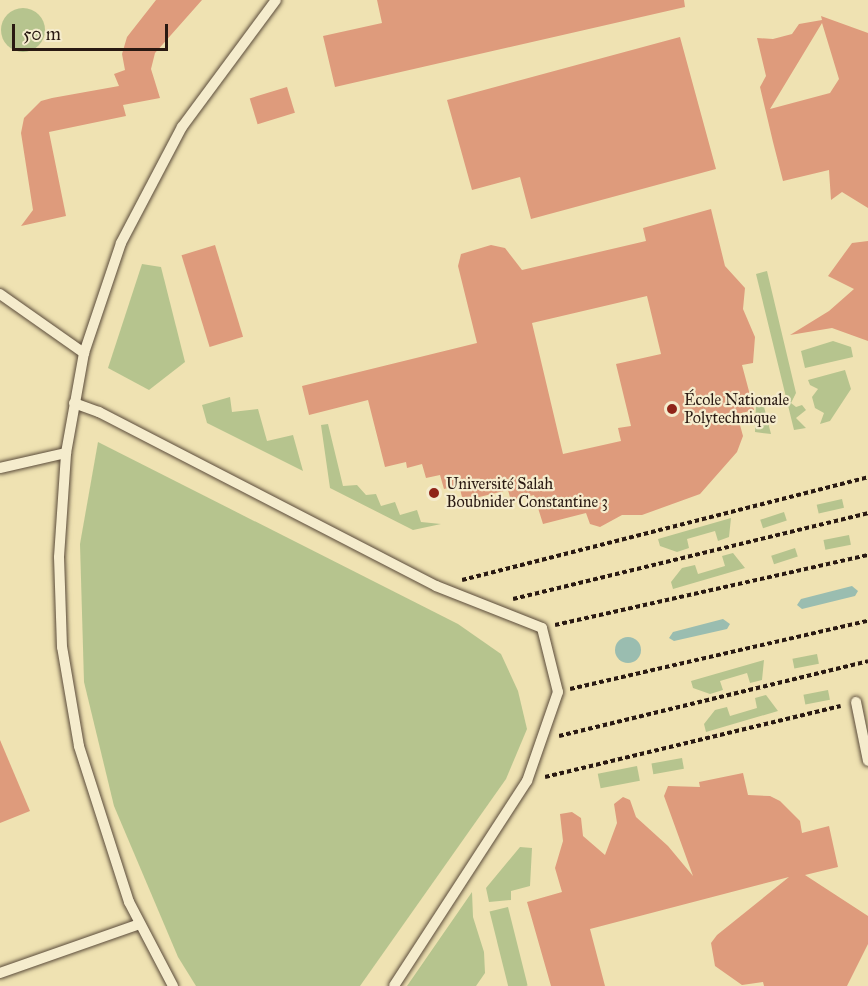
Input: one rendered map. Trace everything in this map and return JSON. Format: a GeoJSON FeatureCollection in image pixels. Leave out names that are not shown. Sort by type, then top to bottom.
{"type":"FeatureCollection","features":[{"type":"Feature","properties":{"kind":"lane"},"geometry":{"type":"LineString","coordinates":[[173,986],[140,924],[94,801],[79,747],[62,647],[59,557],[66,453],[84,352],[121,243],[182,127],[276,0]]}},
{"type":"Feature","properties":{"kind":"lane"},"geometry":{"type":"LineString","coordinates":[[0,294],[84,352]]}},
{"type":"Feature","properties":{"kind":"lane"},"geometry":{"type":"LineString","coordinates":[[74,402],[99,412],[436,586],[542,628],[558,692],[527,781],[394,986]]}},
{"type":"Feature","properties":{"kind":"lane"},"geometry":{"type":"LineString","coordinates":[[0,468],[66,453]]}},
{"type":"Feature","properties":{"kind":"lane"},"geometry":{"type":"LineString","coordinates":[[856,702],[868,761]]}},
{"type":"Feature","properties":{"kind":"lane"},"geometry":{"type":"LineString","coordinates":[[0,973],[140,924]]}},
{"type":"Feature","properties":{"kind":"path"},"geometry":{"type":"LineString","coordinates":[[436,586],[868,477]]}},
{"type":"Feature","properties":{"kind":"path"},"geometry":{"type":"LineString","coordinates":[[485,606],[868,513]]}},
{"type":"Feature","properties":{"kind":"path"},"geometry":{"type":"LineString","coordinates":[[542,628],[868,555]]}},
{"type":"Feature","properties":{"kind":"path"},"geometry":{"type":"LineString","coordinates":[[558,692],[868,621]]}},
{"type":"Feature","properties":{"kind":"path"},"geometry":{"type":"LineString","coordinates":[[541,740],[868,661]]}},
{"type":"Feature","properties":{"kind":"path"},"geometry":{"type":"LineString","coordinates":[[527,781],[856,702]]}},
{"type":"Feature","properties":{"kind":"green space"},"geometry":{"type":"Polygon","coordinates":[[[23,8],[32,9],[39,14],[44,21],[44,39],[39,46],[32,51],[23,52],[14,51],[7,46],[2,39],[1,30],[2,21],[7,14],[14,9],[23,8]]]}},
{"type":"Feature","properties":{"kind":"green space"},"geometry":{"type":"Polygon","coordinates":[[[142,264],[161,267],[185,362],[149,390],[108,368],[142,264]]]}},
{"type":"Feature","properties":{"kind":"green space"},"geometry":{"type":"Polygon","coordinates":[[[767,271],[796,393],[791,403],[796,407],[802,405],[806,410],[796,418],[806,428],[794,430],[756,274],[767,271]]]}},
{"type":"Feature","properties":{"kind":"green space"},"geometry":{"type":"Polygon","coordinates":[[[833,341],[851,347],[853,357],[805,368],[801,351],[833,341]]]}},
{"type":"Feature","properties":{"kind":"green space"},"geometry":{"type":"Polygon","coordinates":[[[845,370],[851,389],[830,421],[820,424],[824,413],[815,408],[812,397],[818,389],[810,385],[808,380],[845,370]]]}},
{"type":"Feature","properties":{"kind":"green space"},"geometry":{"type":"Polygon","coordinates":[[[230,397],[232,412],[258,409],[267,441],[293,435],[303,471],[207,423],[202,405],[230,397]]]}},
{"type":"Feature","properties":{"kind":"green space"},"geometry":{"type":"Polygon","coordinates":[[[756,403],[763,403],[771,434],[755,432],[756,403]]]}},
{"type":"Feature","properties":{"kind":"green space"},"geometry":{"type":"Polygon","coordinates":[[[328,424],[343,486],[357,485],[366,495],[376,494],[381,506],[395,502],[400,515],[417,510],[421,522],[441,524],[413,530],[330,488],[321,425],[328,424]]]}},
{"type":"Feature","properties":{"kind":"green space"},"geometry":{"type":"Polygon","coordinates":[[[98,442],[458,624],[501,654],[518,691],[527,729],[506,779],[360,986],[196,986],[178,957],[114,806],[84,682],[80,544],[98,442]]]}},
{"type":"Feature","properties":{"kind":"green space"},"geometry":{"type":"Polygon","coordinates":[[[842,499],[844,508],[819,514],[817,505],[842,499]]]}},
{"type":"Feature","properties":{"kind":"green space"},"geometry":{"type":"Polygon","coordinates":[[[784,512],[787,521],[763,528],[760,520],[784,512]]]}},
{"type":"Feature","properties":{"kind":"green space"},"geometry":{"type":"Polygon","coordinates":[[[731,518],[729,537],[718,541],[715,531],[687,539],[689,548],[677,552],[660,546],[658,539],[731,518]]]}},
{"type":"Feature","properties":{"kind":"green space"},"geometry":{"type":"Polygon","coordinates":[[[849,535],[851,545],[825,550],[823,540],[849,535]]]}},
{"type":"Feature","properties":{"kind":"green space"},"geometry":{"type":"Polygon","coordinates":[[[795,548],[798,557],[774,564],[771,556],[795,548]]]}},
{"type":"Feature","properties":{"kind":"green space"},"geometry":{"type":"Polygon","coordinates":[[[733,553],[745,568],[673,589],[671,582],[682,568],[695,565],[698,574],[725,566],[722,556],[733,553]]]}},
{"type":"Feature","properties":{"kind":"green space"},"geometry":{"type":"Polygon","coordinates":[[[817,654],[819,664],[794,669],[792,659],[817,654]]]}},
{"type":"Feature","properties":{"kind":"green space"},"geometry":{"type":"Polygon","coordinates":[[[764,660],[762,680],[750,683],[747,673],[720,681],[723,690],[710,694],[693,688],[691,681],[764,660]]]}},
{"type":"Feature","properties":{"kind":"green space"},"geometry":{"type":"Polygon","coordinates":[[[828,690],[830,700],[805,705],[803,695],[828,690]]]}},
{"type":"Feature","properties":{"kind":"green space"},"geometry":{"type":"Polygon","coordinates":[[[766,695],[778,711],[706,732],[704,724],[715,710],[727,707],[730,716],[757,708],[755,698],[766,695]]]}},
{"type":"Feature","properties":{"kind":"green space"},"geometry":{"type":"Polygon","coordinates":[[[682,758],[684,769],[653,774],[651,763],[682,758]]]}},
{"type":"Feature","properties":{"kind":"green space"},"geometry":{"type":"Polygon","coordinates":[[[637,766],[640,781],[601,788],[598,774],[637,766]]]}},
{"type":"Feature","properties":{"kind":"green space"},"geometry":{"type":"Polygon","coordinates":[[[520,847],[532,848],[530,886],[511,891],[511,900],[489,902],[486,888],[520,847]]]}},
{"type":"Feature","properties":{"kind":"green space"},"geometry":{"type":"Polygon","coordinates":[[[472,892],[473,917],[484,952],[485,973],[476,986],[407,986],[472,892]]]}},
{"type":"Feature","properties":{"kind":"green space"},"geometry":{"type":"Polygon","coordinates":[[[508,907],[528,986],[508,986],[490,912],[508,907]]]}},
{"type":"Feature","properties":{"kind":"shaded area"},"geometry":{"type":"Polygon","coordinates":[[[852,586],[858,591],[855,596],[802,609],[797,605],[801,599],[852,586]]]}},
{"type":"Feature","properties":{"kind":"shaded area"},"geometry":{"type":"Polygon","coordinates":[[[723,619],[730,624],[727,629],[674,641],[669,638],[673,632],[723,619]]]}},
{"type":"Feature","properties":{"kind":"shaded area"},"geometry":{"type":"Polygon","coordinates":[[[628,637],[637,641],[641,650],[637,659],[628,663],[619,659],[615,650],[619,641],[628,637]]]}},
{"type":"Feature","properties":{"kind":"building"},"geometry":{"type":"Polygon","coordinates":[[[156,0],[202,0],[155,53],[151,69],[160,98],[123,105],[126,116],[49,132],[66,216],[21,226],[33,210],[21,133],[24,118],[41,101],[119,86],[114,74],[125,70],[122,54],[127,37],[156,0]]]}},
{"type":"Feature","properties":{"kind":"building"},"geometry":{"type":"Polygon","coordinates":[[[377,0],[684,0],[685,7],[335,87],[323,36],[382,23],[377,0]]]}},
{"type":"Feature","properties":{"kind":"building"},"geometry":{"type":"Polygon","coordinates":[[[821,16],[868,33],[868,208],[842,192],[831,200],[829,170],[783,181],[773,142],[760,87],[766,76],[757,38],[773,39],[792,34],[799,24],[822,20],[821,16]],[[822,23],[770,109],[830,93],[839,79],[822,23]]]}},
{"type":"Feature","properties":{"kind":"building"},"geometry":{"type":"Polygon","coordinates":[[[680,37],[716,169],[531,219],[520,177],[472,190],[447,100],[680,37]]]}},
{"type":"Feature","properties":{"kind":"building"},"geometry":{"type":"Polygon","coordinates":[[[287,87],[295,113],[258,124],[250,98],[287,87]]]}},
{"type":"Feature","properties":{"kind":"building"},"geometry":{"type":"Polygon","coordinates":[[[711,209],[725,266],[745,288],[743,309],[755,337],[753,363],[742,365],[754,410],[737,414],[743,436],[737,452],[700,494],[642,515],[622,515],[600,527],[590,524],[586,513],[543,524],[534,495],[511,501],[508,490],[463,501],[459,485],[444,489],[440,475],[426,478],[422,464],[407,468],[406,462],[385,467],[368,400],[309,415],[302,386],[477,343],[458,266],[461,254],[491,245],[505,248],[522,270],[646,241],[643,228],[711,209]],[[647,296],[532,323],[563,454],[621,441],[618,428],[631,426],[616,364],[661,354],[647,296]]]}},
{"type":"Feature","properties":{"kind":"building"},"geometry":{"type":"Polygon","coordinates":[[[868,241],[868,341],[832,328],[790,335],[829,311],[854,289],[828,276],[852,243],[868,241]]]}},
{"type":"Feature","properties":{"kind":"building"},"geometry":{"type":"Polygon","coordinates":[[[215,245],[243,337],[210,347],[182,255],[215,245]]]}},
{"type":"Feature","properties":{"kind":"building"},"geometry":{"type":"Polygon","coordinates":[[[0,740],[30,811],[0,823],[0,740]]]}},
{"type":"Feature","properties":{"kind":"building"},"geometry":{"type":"Polygon","coordinates":[[[743,773],[748,795],[770,796],[780,801],[800,821],[802,833],[829,826],[838,867],[805,875],[868,916],[868,944],[847,986],[764,986],[763,982],[742,985],[715,966],[711,943],[717,935],[789,877],[590,929],[605,986],[551,986],[527,902],[562,892],[555,868],[563,841],[560,814],[572,812],[581,818],[583,836],[605,855],[617,823],[614,804],[623,797],[630,800],[636,817],[668,846],[693,876],[664,796],[668,786],[700,787],[699,782],[743,773]]]}},
{"type":"Feature","properties":{"kind":"place","name":"École Nationale Polytechnique"},"geometry":{"type":"Point","coordinates":[672,409]}},
{"type":"Feature","properties":{"kind":"place","name":"Université Salah Boubnider Constantine 3"},"geometry":{"type":"Point","coordinates":[434,493]}}]}
